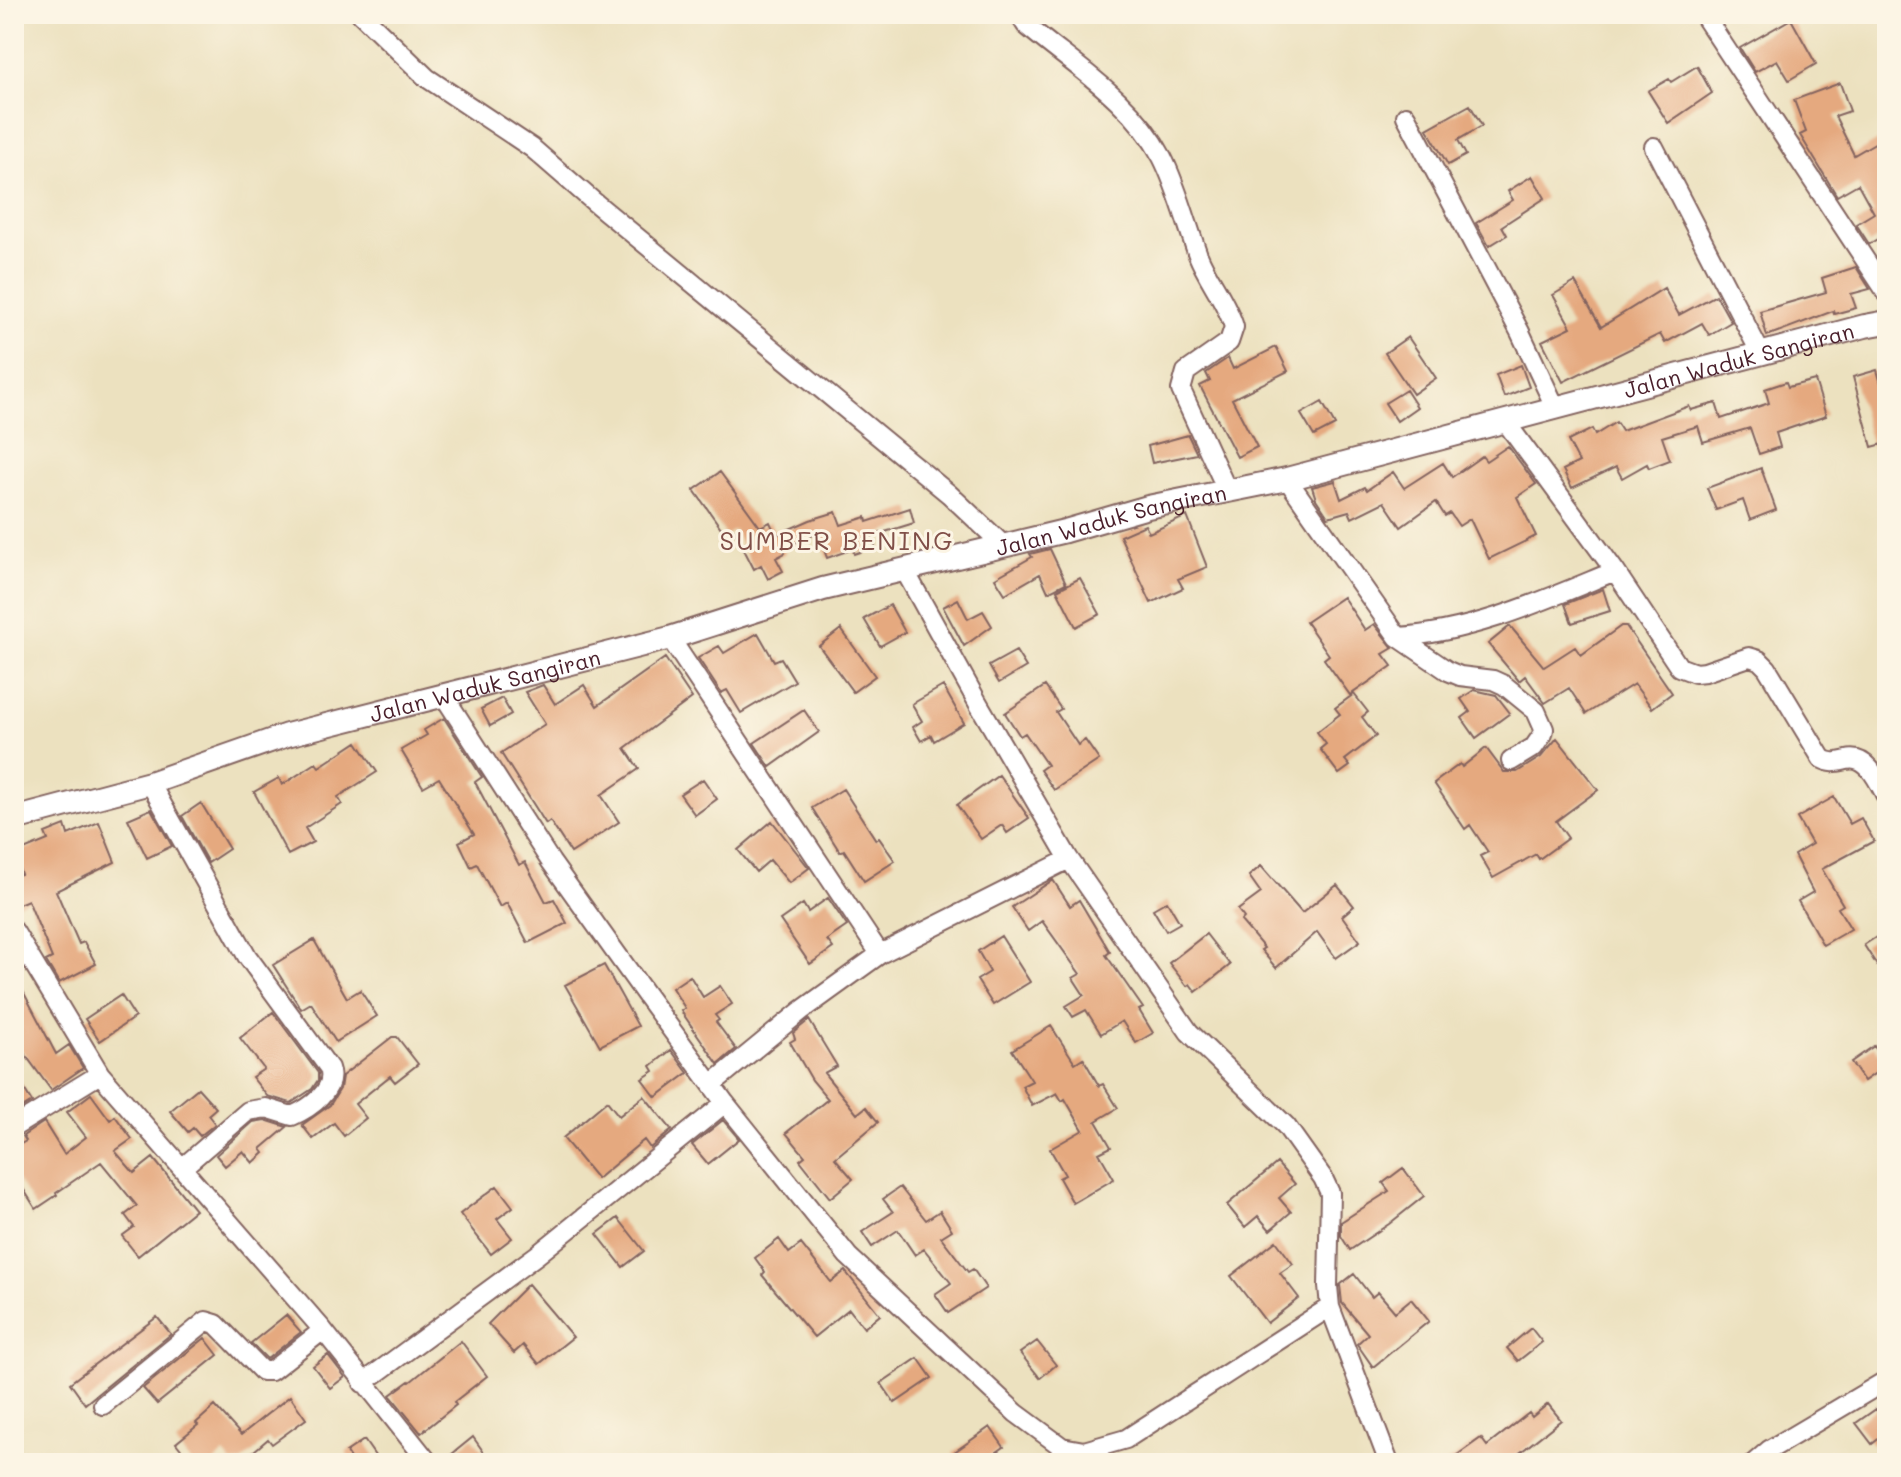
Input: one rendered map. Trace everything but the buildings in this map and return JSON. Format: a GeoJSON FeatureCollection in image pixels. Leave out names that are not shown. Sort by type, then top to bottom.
{"type":"FeatureCollection","features":[{"type":"Feature","properties":{"kind":"street"},"geometry":{"type":"LineString","coordinates":[[361,14],[427,78],[547,160],[949,494],[1002,544]]}},
{"type":"Feature","properties":{"kind":"street"},"geometry":{"type":"LineString","coordinates":[[1019,14],[1026,25],[1093,78],[1120,104],[1163,158],[1200,259],[1234,327],[1229,342],[1186,372],[1181,390],[1227,490]]}},
{"type":"Feature","properties":{"kind":"street"},"geometry":{"type":"LineString","coordinates":[[1703,14],[1887,293]]}},
{"type":"Feature","properties":{"kind":"street"},"geometry":{"type":"LineString","coordinates":[[1406,116],[1520,332],[1556,409]]}},
{"type":"Feature","properties":{"kind":"street"},"geometry":{"type":"LineString","coordinates":[[1654,147],[1761,354]]}},
{"type":"Feature","properties":{"kind":"street","name":"Jalan Waduk Sangiran"},"geometry":{"type":"LineString","coordinates":[[14,819],[150,783],[287,735],[670,638],[823,589],[1065,531],[1148,507],[1287,479],[1887,322]]}},
{"type":"Feature","properties":{"kind":"street"},"geometry":{"type":"LineString","coordinates":[[1505,421],[1615,571],[1679,667],[1695,673],[1749,657],[1759,660],[1767,668],[1822,759],[1833,763],[1852,758],[1859,760],[1874,775],[1887,798]]}},
{"type":"Feature","properties":{"kind":"street"},"geometry":{"type":"LineString","coordinates":[[1287,479],[1398,637],[1448,671],[1504,685],[1536,711],[1544,729],[1543,734],[1534,747],[1511,761]]}},
{"type":"Feature","properties":{"kind":"street"},"geometry":{"type":"LineString","coordinates":[[905,571],[1069,859],[1189,1032],[1286,1126],[1323,1178],[1330,1193],[1330,1307],[1389,1463]]}},
{"type":"Feature","properties":{"kind":"street"},"geometry":{"type":"LineString","coordinates":[[1398,637],[1436,634],[1484,622],[1615,571]]}},
{"type":"Feature","properties":{"kind":"street"},"geometry":{"type":"LineString","coordinates":[[670,638],[880,954]]}},
{"type":"Feature","properties":{"kind":"street"},"geometry":{"type":"LineString","coordinates":[[444,696],[551,862],[725,1103],[848,1256],[1016,1413],[1062,1447],[1084,1451],[1126,1439],[1330,1307]]}},
{"type":"Feature","properties":{"kind":"street"},"geometry":{"type":"LineString","coordinates":[[150,783],[247,956],[329,1068],[332,1077],[319,1099],[292,1116],[266,1108],[248,1111],[182,1168]]}},
{"type":"Feature","properties":{"kind":"street"},"geometry":{"type":"LineString","coordinates":[[712,1084],[801,1011],[880,954],[1069,859]]}},
{"type":"Feature","properties":{"kind":"street"},"geometry":{"type":"LineString","coordinates":[[14,931],[100,1074],[323,1330],[429,1463]]}},
{"type":"Feature","properties":{"kind":"street"},"geometry":{"type":"LineString","coordinates":[[14,1127],[100,1074]]}},
{"type":"Feature","properties":{"kind":"street"},"geometry":{"type":"LineString","coordinates":[[363,1383],[537,1255],[725,1103]]}},
{"type":"Feature","properties":{"kind":"street"},"geometry":{"type":"LineString","coordinates":[[103,1405],[206,1321],[216,1324],[266,1372],[323,1330]]}},
{"type":"Feature","properties":{"kind":"street"},"geometry":{"type":"LineString","coordinates":[[1754,1463],[1769,1450],[1887,1380]]}},
{"type":"Feature","properties":{"kind":"district","name":"SUMBER BENING"},"geometry":{"type":"Point","coordinates":[837,540]}}]}
